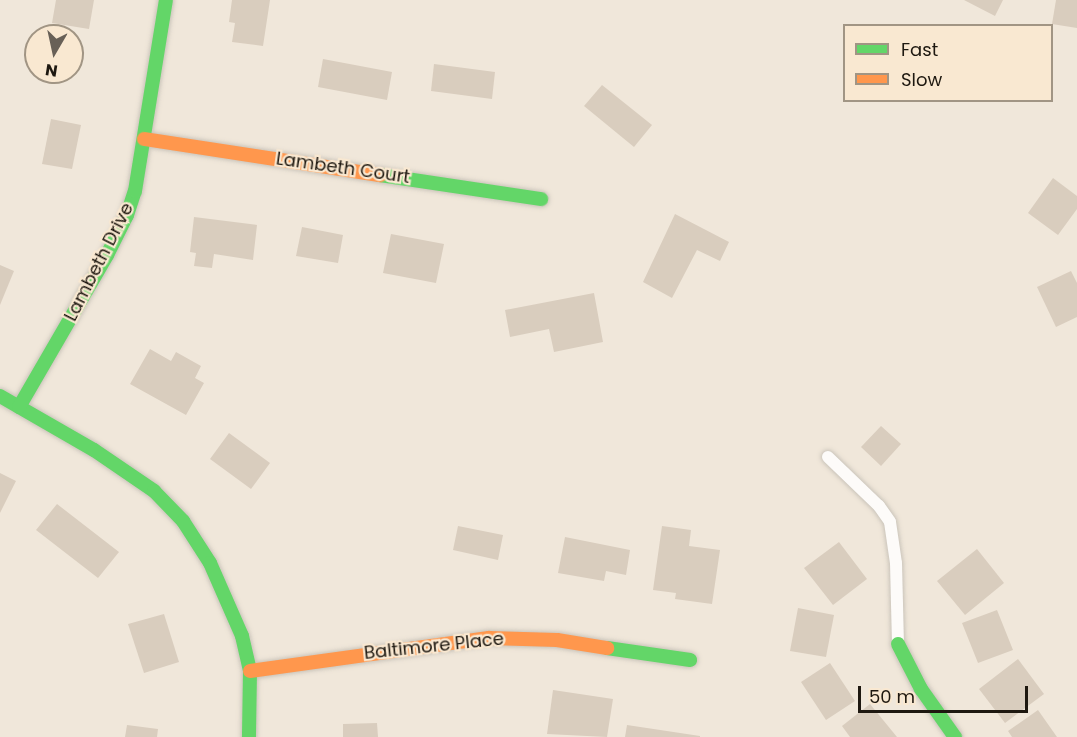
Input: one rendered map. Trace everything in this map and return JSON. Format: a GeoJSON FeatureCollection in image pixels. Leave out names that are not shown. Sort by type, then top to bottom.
{"type":"FeatureCollection","features":[{"type":"Feature","properties":{"kind":"street","name":"Lambeth Drive"},"geometry":{"type":"LineString","coordinates":[[19,407],[107,255],[127,215],[135,191],[166,0]]}},
{"type":"Feature","properties":{"kind":"street","name":"Lambeth Court"},"geometry":{"type":"LineString","coordinates":[[144,139],[542,200]]}},
{"type":"Feature","properties":{"kind":"street"},"geometry":{"type":"LineString","coordinates":[[0,396],[94,450],[154,491],[183,521],[214,572],[242,636],[250,671],[249,737]]}},
{"type":"Feature","properties":{"kind":"street","name":"Baltimore Place"},"geometry":{"type":"LineString","coordinates":[[250,671],[489,638],[557,639],[690,660]]}},
{"type":"Feature","properties":{"kind":"street"},"geometry":{"type":"LineString","coordinates":[[898,644],[921,689],[955,737]]}},
{"type":"Feature","properties":{"kind":"lane"},"geometry":{"type":"LineString","coordinates":[[828,457],[879,506],[890,522],[896,563],[898,644]]}},
{"type":"Feature","properties":{"kind":"building"},"geometry":{"type":"Polygon","coordinates":[[[56,0],[94,0],[89,29],[84,28],[84,24],[52,23],[56,0]]]}},
{"type":"Feature","properties":{"kind":"building"},"geometry":{"type":"Polygon","coordinates":[[[232,0],[270,0],[263,46],[232,42],[235,23],[229,22],[232,0]]]}},
{"type":"Feature","properties":{"kind":"building"},"geometry":{"type":"Polygon","coordinates":[[[964,0],[1003,0],[995,16],[964,0]]]}},
{"type":"Feature","properties":{"kind":"building"},"geometry":{"type":"Polygon","coordinates":[[[1056,0],[1077,0],[1077,28],[1052,24],[1056,0]]]}},
{"type":"Feature","properties":{"kind":"building"},"geometry":{"type":"Polygon","coordinates":[[[323,59],[392,72],[387,100],[318,87],[323,59]]]}},
{"type":"Feature","properties":{"kind":"building"},"geometry":{"type":"Polygon","coordinates":[[[434,64],[495,72],[492,99],[431,91],[434,64]]]}},
{"type":"Feature","properties":{"kind":"building"},"geometry":{"type":"Polygon","coordinates":[[[602,85],[652,125],[634,147],[584,106],[602,85]]]}},
{"type":"Feature","properties":{"kind":"building"},"geometry":{"type":"Polygon","coordinates":[[[51,119],[81,125],[72,169],[42,164],[51,119]]]}},
{"type":"Feature","properties":{"kind":"building"},"geometry":{"type":"Polygon","coordinates":[[[1053,178],[1077,196],[1077,209],[1058,235],[1028,213],[1053,178]]]}},
{"type":"Feature","properties":{"kind":"building"},"geometry":{"type":"Polygon","coordinates":[[[675,214],[729,242],[720,261],[697,250],[672,298],[643,282],[675,214]]]}},
{"type":"Feature","properties":{"kind":"building"},"geometry":{"type":"Polygon","coordinates":[[[194,217],[257,225],[253,260],[214,254],[212,268],[194,266],[196,253],[190,252],[194,217]]]}},
{"type":"Feature","properties":{"kind":"building"},"geometry":{"type":"Polygon","coordinates":[[[302,227],[343,235],[338,263],[296,256],[302,227]]]}},
{"type":"Feature","properties":{"kind":"building"},"geometry":{"type":"Polygon","coordinates":[[[391,234],[444,244],[436,283],[383,273],[391,234]]]}},
{"type":"Feature","properties":{"kind":"building"},"geometry":{"type":"Polygon","coordinates":[[[0,265],[14,271],[0,305],[0,265]]]}},
{"type":"Feature","properties":{"kind":"building"},"geometry":{"type":"Polygon","coordinates":[[[1071,271],[1077,283],[1077,317],[1056,327],[1037,287],[1071,271]]]}},
{"type":"Feature","properties":{"kind":"building"},"geometry":{"type":"Polygon","coordinates":[[[594,293],[603,342],[554,352],[549,329],[510,337],[505,310],[594,293]]]}},
{"type":"Feature","properties":{"kind":"building"},"geometry":{"type":"Polygon","coordinates":[[[150,349],[171,361],[176,352],[201,366],[195,378],[204,383],[186,415],[130,384],[150,349]]]}},
{"type":"Feature","properties":{"kind":"building"},"geometry":{"type":"Polygon","coordinates":[[[881,426],[901,444],[881,466],[861,447],[881,426]]]}},
{"type":"Feature","properties":{"kind":"building"},"geometry":{"type":"Polygon","coordinates":[[[229,433],[270,463],[251,489],[210,459],[229,433]]]}},
{"type":"Feature","properties":{"kind":"building"},"geometry":{"type":"Polygon","coordinates":[[[0,473],[16,481],[0,513],[0,473]]]}},
{"type":"Feature","properties":{"kind":"building"},"geometry":{"type":"Polygon","coordinates":[[[57,504],[119,552],[98,578],[36,530],[57,504]]]}},
{"type":"Feature","properties":{"kind":"building"},"geometry":{"type":"Polygon","coordinates":[[[458,526],[503,535],[498,560],[453,550],[458,526]]]}},
{"type":"Feature","properties":{"kind":"building"},"geometry":{"type":"Polygon","coordinates":[[[662,526],[691,530],[689,546],[720,550],[712,604],[675,599],[676,593],[653,590],[662,526]]]}},
{"type":"Feature","properties":{"kind":"building"},"geometry":{"type":"Polygon","coordinates":[[[565,537],[630,550],[626,575],[606,571],[604,581],[558,573],[565,537]]]}},
{"type":"Feature","properties":{"kind":"building"},"geometry":{"type":"Polygon","coordinates":[[[839,542],[867,579],[833,605],[804,568],[839,542]]]}},
{"type":"Feature","properties":{"kind":"building"},"geometry":{"type":"Polygon","coordinates":[[[977,549],[1004,583],[965,615],[937,581],[977,549]]]}},
{"type":"Feature","properties":{"kind":"building"},"geometry":{"type":"Polygon","coordinates":[[[798,608],[834,615],[826,657],[790,651],[798,608]]]}},
{"type":"Feature","properties":{"kind":"building"},"geometry":{"type":"Polygon","coordinates":[[[997,610],[1013,650],[978,663],[962,623],[997,610]]]}},
{"type":"Feature","properties":{"kind":"building"},"geometry":{"type":"Polygon","coordinates":[[[164,614],[179,662],[144,673],[128,624],[164,614]]]}},
{"type":"Feature","properties":{"kind":"building"},"geometry":{"type":"Polygon","coordinates":[[[1018,659],[1044,694],[1005,723],[979,689],[1018,659]]]}},
{"type":"Feature","properties":{"kind":"building"},"geometry":{"type":"Polygon","coordinates":[[[830,663],[855,701],[826,720],[801,682],[830,663]]]}},
{"type":"Feature","properties":{"kind":"building"},"geometry":{"type":"Polygon","coordinates":[[[553,690],[613,699],[607,737],[547,734],[553,690]]]}},
{"type":"Feature","properties":{"kind":"building"},"geometry":{"type":"Polygon","coordinates":[[[870,704],[897,737],[850,737],[842,726],[870,704]]]}},
{"type":"Feature","properties":{"kind":"building"},"geometry":{"type":"Polygon","coordinates":[[[1038,710],[1057,737],[1012,737],[1008,731],[1038,710]]]}},
{"type":"Feature","properties":{"kind":"building"},"geometry":{"type":"Polygon","coordinates":[[[377,723],[378,737],[343,737],[343,724],[377,723]]]}},
{"type":"Feature","properties":{"kind":"building"},"geometry":{"type":"Polygon","coordinates":[[[127,725],[158,729],[157,737],[125,737],[127,725]]]}},
{"type":"Feature","properties":{"kind":"building"},"geometry":{"type":"Polygon","coordinates":[[[627,725],[700,736],[700,737],[625,737],[627,725]]]}},
{"type":"Feature","properties":{"kind":"traffic: fast"},"geometry":{"type":"LineString","coordinates":[[19,407],[107,255],[127,215],[135,191],[166,0]]}},
{"type":"Feature","properties":{"kind":"traffic: fast"},"geometry":{"type":"LineString","coordinates":[[380,175],[541,199]]}},
{"type":"Feature","properties":{"kind":"traffic: fast"},"geometry":{"type":"LineString","coordinates":[[0,396],[94,450],[154,491],[183,521],[210,563],[242,636],[250,671],[249,737]]}},
{"type":"Feature","properties":{"kind":"traffic: fast"},"geometry":{"type":"LineString","coordinates":[[898,644],[921,689],[955,737]]}},
{"type":"Feature","properties":{"kind":"traffic: fast"},"geometry":{"type":"LineString","coordinates":[[607,648],[690,660]]}},
{"type":"Feature","properties":{"kind":"traffic: slow"},"geometry":{"type":"LineString","coordinates":[[144,139],[380,175]]}},
{"type":"Feature","properties":{"kind":"traffic: slow"},"geometry":{"type":"LineString","coordinates":[[250,671],[489,638],[557,640],[607,648]]}}]}
